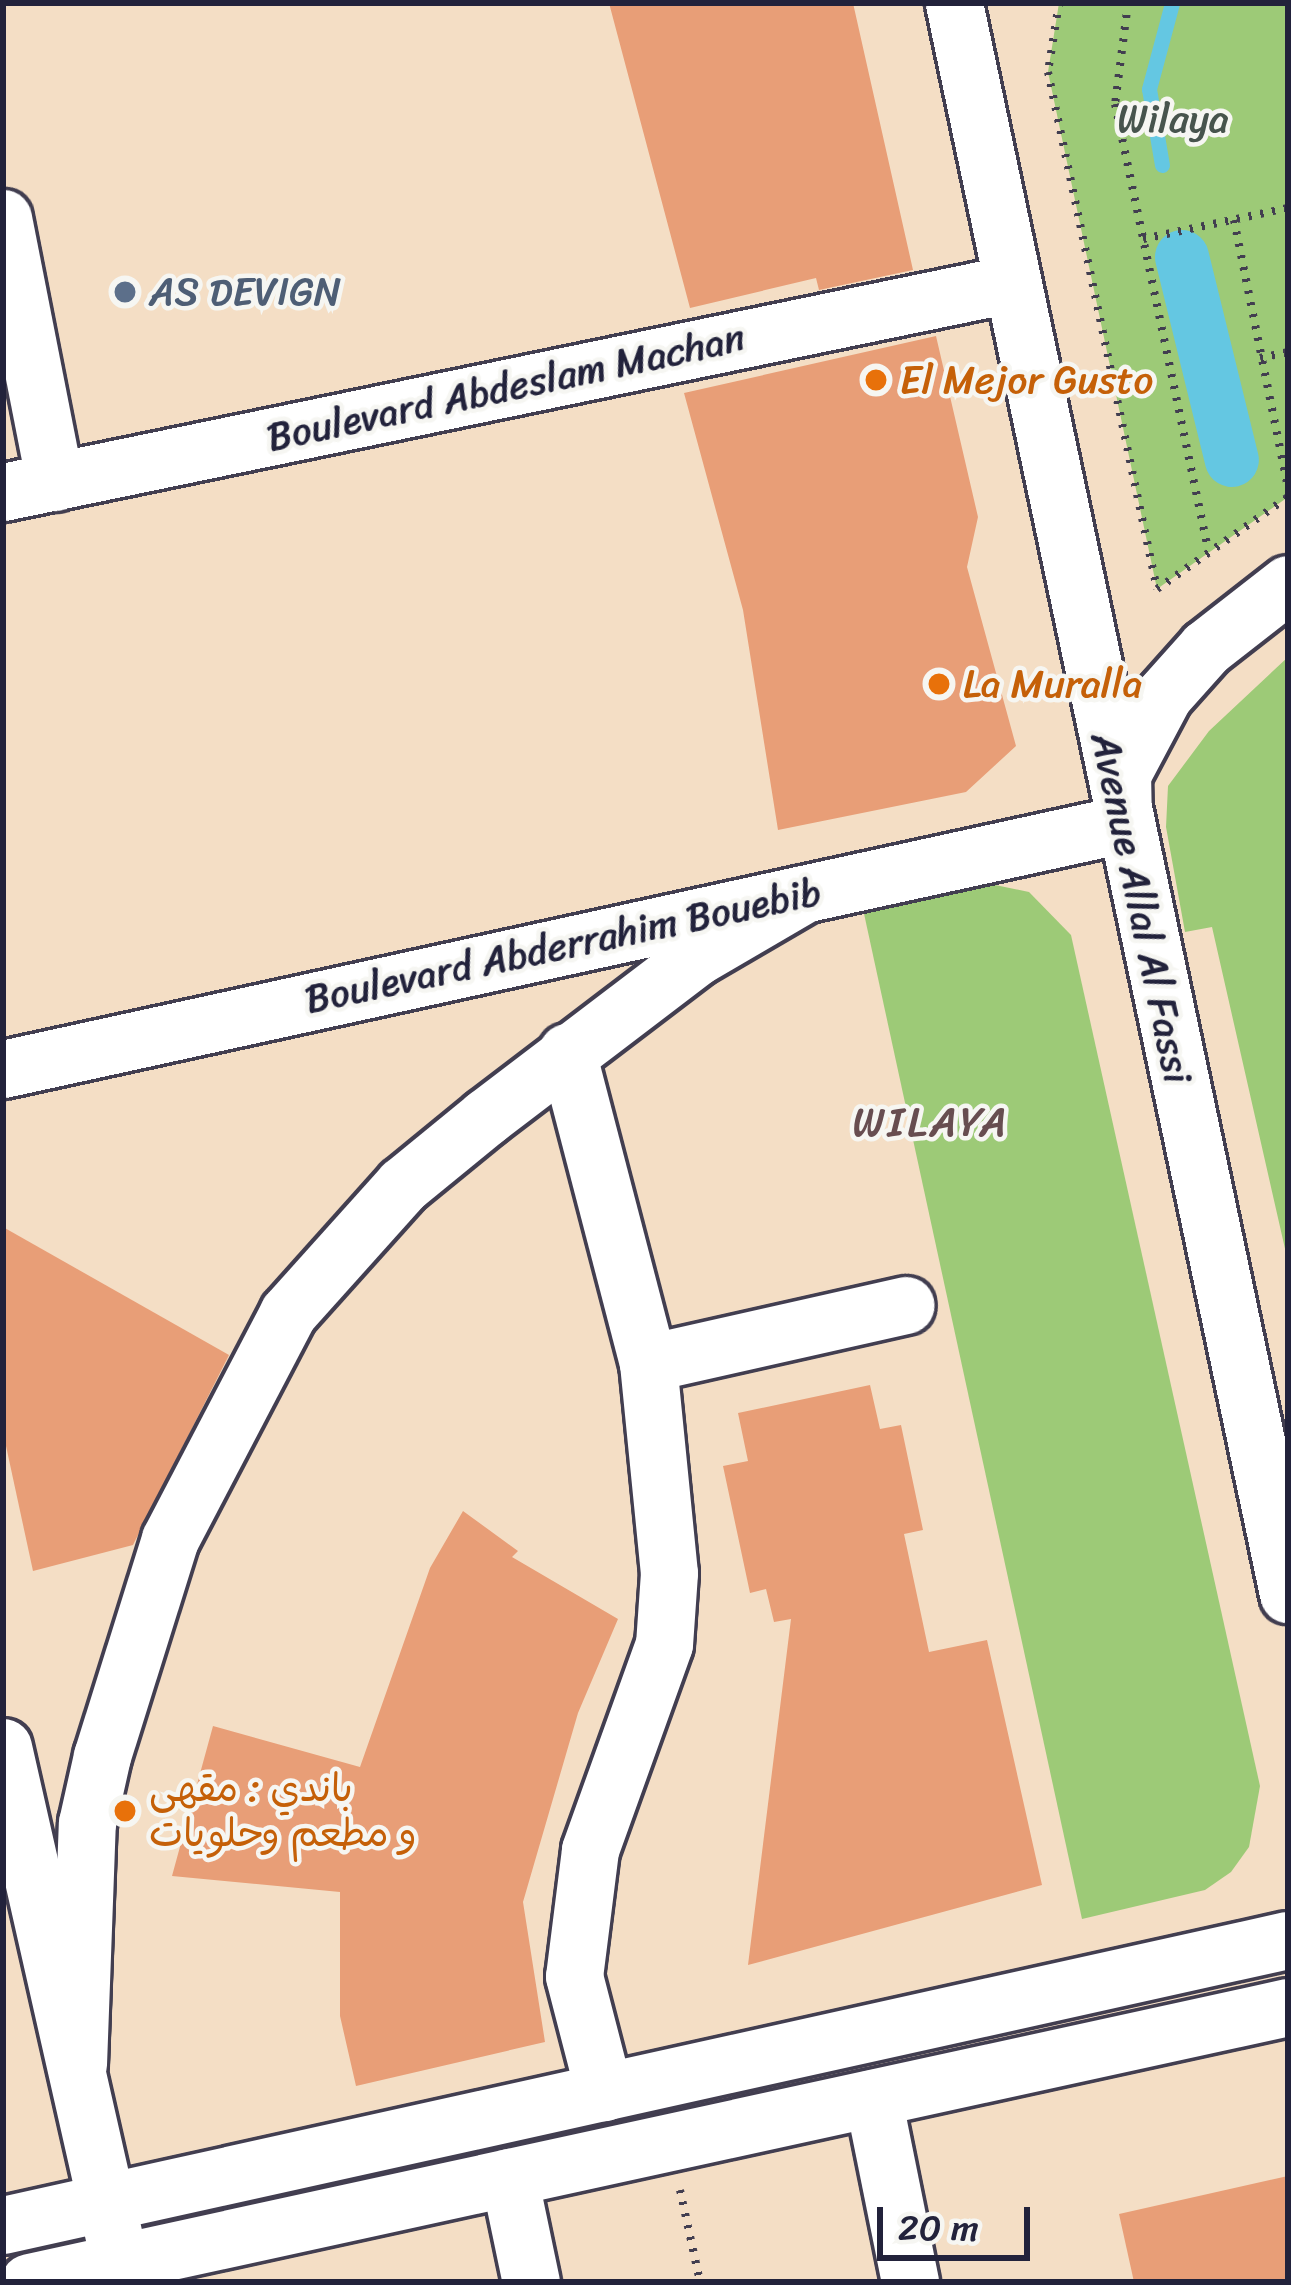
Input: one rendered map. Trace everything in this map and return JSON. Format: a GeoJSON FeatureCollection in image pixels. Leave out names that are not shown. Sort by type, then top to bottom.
{"type":"FeatureCollection","features":[{"type":"Feature","properties":{"kind":"street","name":"Avenue Allal Al Fassi"},"geometry":{"type":"LineString","coordinates":[[954,3],[1009,284],[1288,1594]]}},
{"type":"Feature","properties":{"kind":"street","name":"Avenue Allal Al Fassi"},"geometry":{"type":"LineString","coordinates":[[970,80],[984,3]]}},
{"type":"Feature","properties":{"kind":"street"},"geometry":{"type":"LineString","coordinates":[[3,218],[29,487]]}},
{"type":"Feature","properties":{"kind":"street","name":"Boulevard Abdeslam Machan"},"geometry":{"type":"LineString","coordinates":[[29,487],[1009,284]]}},
{"type":"Feature","properties":{"kind":"street"},"geometry":{"type":"LineString","coordinates":[[1123,824],[1122,774],[1164,695],[1206,648],[1288,584]]}},
{"type":"Feature","properties":{"kind":"street","name":"Boulevard Abderrahim Bouebib"},"geometry":{"type":"LineString","coordinates":[[3,1069],[1123,824]]}},
{"type":"Feature","properties":{"kind":"street"},"geometry":{"type":"LineString","coordinates":[[78,2064],[87,1823],[170,1540],[288,1313],[403,1185],[567,1052],[696,958],[805,894]]}},
{"type":"Feature","properties":{"kind":"street"},"geometry":{"type":"LineString","coordinates":[[567,1052],[647,1363],[669,1573],[664,1644],[590,1850],[574,1976],[604,2092]]}},
{"type":"Feature","properties":{"kind":"street"},"geometry":{"type":"LineString","coordinates":[[647,1363],[906,1305]]}},
{"type":"Feature","properties":{"kind":"street"},"geometry":{"type":"LineString","coordinates":[[3,1747],[122,2273]]}},
{"type":"Feature","properties":{"kind":"street"},"geometry":{"type":"LineString","coordinates":[[3,2225],[1288,1940]]}},
{"type":"Feature","properties":{"kind":"street"},"geometry":{"type":"LineString","coordinates":[[29,2282],[122,2273],[509,2177],[1288,2007]]}},
{"type":"Feature","properties":{"kind":"street"},"geometry":{"type":"LineString","coordinates":[[873,2098],[910,2282]]}},
{"type":"Feature","properties":{"kind":"street"},"geometry":{"type":"LineString","coordinates":[[509,2177],[531,2282]]}},
{"type":"Feature","properties":{"kind":"path"},"geometry":{"type":"LineString","coordinates":[[1059,3],[1048,72],[1157,589],[1288,493],[1234,220]]}},
{"type":"Feature","properties":{"kind":"path"},"geometry":{"type":"LineString","coordinates":[[1128,3],[1115,104],[1208,548]]}},
{"type":"Feature","properties":{"kind":"path"},"geometry":{"type":"LineString","coordinates":[[1143,239],[1288,208]]}},
{"type":"Feature","properties":{"kind":"path"},"geometry":{"type":"LineString","coordinates":[[1260,358],[1288,352]]}},
{"type":"Feature","properties":{"kind":"path"},"geometry":{"type":"LineString","coordinates":[[670,2142],[700,2282]]}},
{"type":"Feature","properties":{"kind":"green space","name":"Wilaya"},"geometry":{"type":"Polygon","coordinates":[[[1059,3],[1288,3],[1288,497],[1157,589],[1048,72],[1059,3]]]}},
{"type":"Feature","properties":{"kind":"green space"},"geometry":{"type":"Polygon","coordinates":[[[1288,657],[1288,1262],[1212,927],[1185,932],[1166,827],[1168,786],[1209,731],[1288,657]]]}},
{"type":"Feature","properties":{"kind":"green space"},"geometry":{"type":"Polygon","coordinates":[[[971,880],[1029,892],[1071,935],[1260,1786],[1249,1847],[1231,1872],[1205,1890],[1082,1919],[863,909],[971,880]]]}},
{"type":"Feature","properties":{"kind":"building"},"geometry":{"type":"Polygon","coordinates":[[[609,3],[853,3],[913,270],[819,290],[816,278],[690,308],[609,3]]]}},
{"type":"Feature","properties":{"kind":"building"},"geometry":{"type":"Polygon","coordinates":[[[936,336],[978,517],[967,567],[1016,746],[966,792],[778,830],[743,610],[684,393],[936,336]]]}},
{"type":"Feature","properties":{"kind":"building"},"geometry":{"type":"Polygon","coordinates":[[[3,1227],[229,1355],[133,1545],[33,1571],[3,1432],[3,1227]]]}},
{"type":"Feature","properties":{"kind":"building"},"geometry":{"type":"Polygon","coordinates":[[[870,1385],[880,1429],[901,1425],[923,1530],[904,1534],[929,1652],[987,1640],[1042,1885],[748,1965],[791,1619],[774,1622],[766,1589],[750,1593],[723,1466],[748,1461],[738,1413],[870,1385]]]}},
{"type":"Feature","properties":{"kind":"building"},"geometry":{"type":"Polygon","coordinates":[[[463,1511],[518,1551],[512,1557],[618,1619],[578,1713],[523,1902],[545,2042],[356,2086],[340,2016],[340,1892],[172,1876],[213,1726],[360,1767],[430,1568],[463,1511]]]}},
{"type":"Feature","properties":{"kind":"building"},"geometry":{"type":"Polygon","coordinates":[[[1288,2176],[1288,2282],[1134,2282],[1119,2214],[1288,2176]]]}},
{"type":"Feature","properties":{"kind":"waterway"},"geometry":{"type":"LineString","coordinates":[[1162,165],[1149,89],[1172,3]]}},
{"type":"Feature","properties":{"kind":"waterway"},"geometry":{"type":"LineString","coordinates":[[1182,257],[1232,460]]}},
{"type":"Feature","properties":{"kind":"place","name":"AS DEVIGN"},"geometry":{"type":"Point","coordinates":[125,292]}},
{"type":"Feature","properties":{"kind":"place","name":"El Mejor Gusto"},"geometry":{"type":"Point","coordinates":[876,380]}},
{"type":"Feature","properties":{"kind":"place","name":"La Muralla"},"geometry":{"type":"Point","coordinates":[939,684]}},
{"type":"Feature","properties":{"kind":"place","name":"باندي : مقهى و مطعم وحلويات"},"geometry":{"type":"Point","coordinates":[125,1811]}},
{"type":"Feature","properties":{"kind":"district","name":"WILAYA"},"geometry":{"type":"Point","coordinates":[931,1122]}}]}
